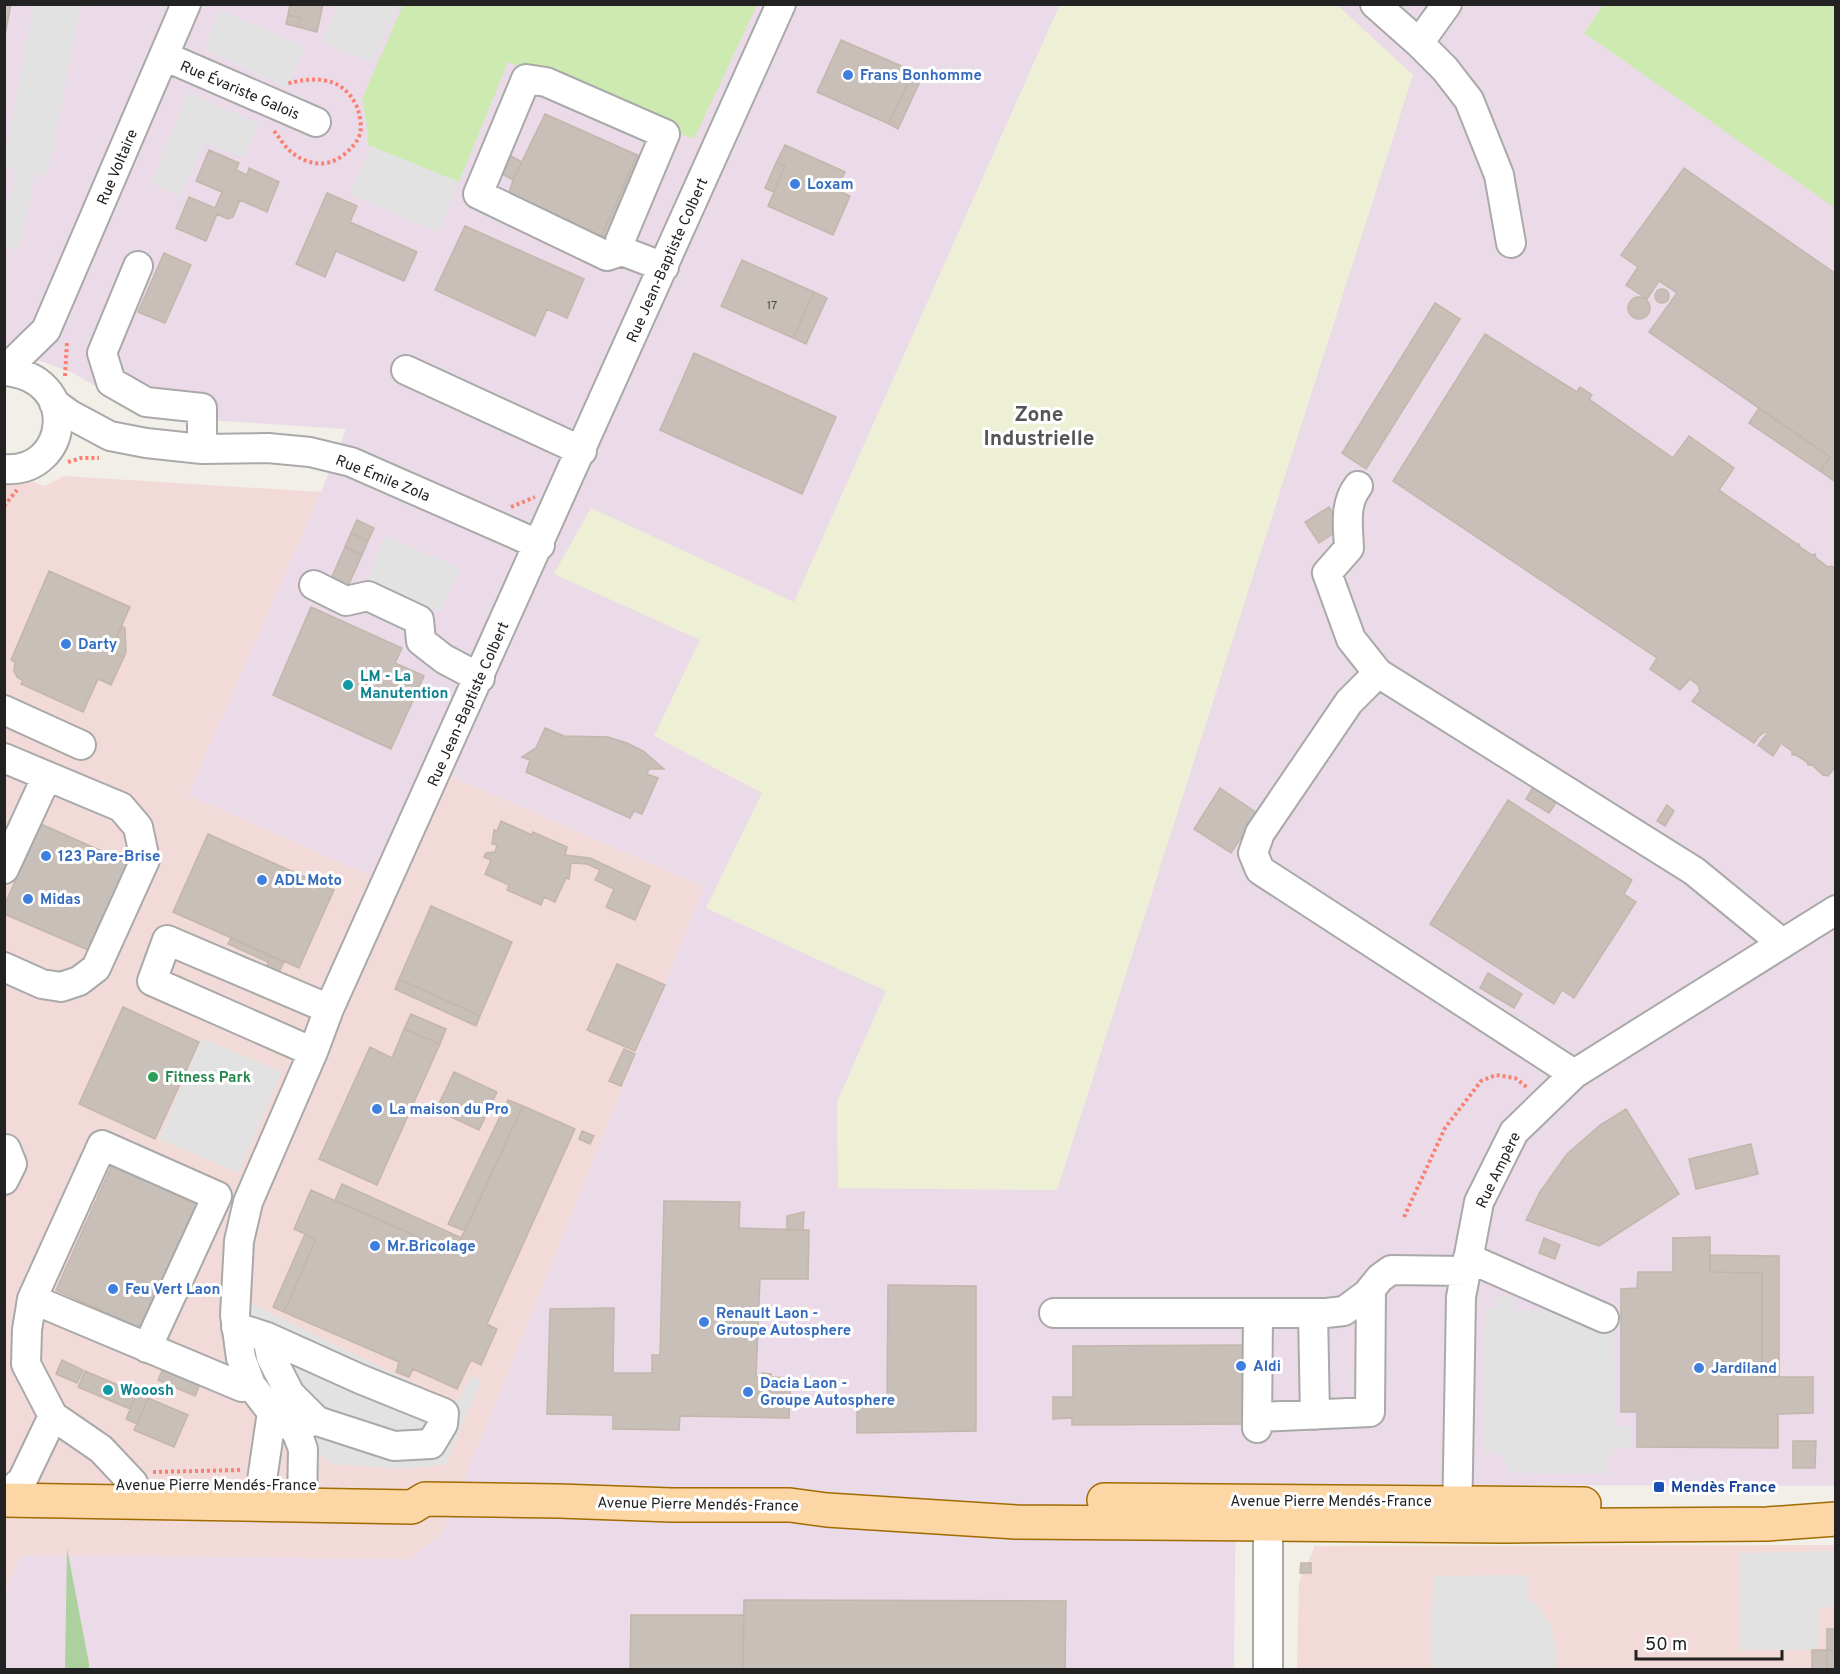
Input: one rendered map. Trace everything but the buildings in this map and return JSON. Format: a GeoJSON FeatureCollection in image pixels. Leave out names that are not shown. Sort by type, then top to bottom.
{"type":"FeatureCollection","features":[{"type":"Feature","properties":{"kind":"main road","name":"Avenue Pierre Mendés-France"},"geometry":{"type":"LineString","coordinates":[[9,1490],[143,1478],[175,1486],[256,1486],[302,1495],[412,1507],[425,1499],[790,1505],[827,1510],[1013,1500],[1268,1512],[1464,1514],[1767,1507],[1836,1514]]}},
{"type":"Feature","properties":{"kind":"main road","name":"Avenue Pierre Mendés-France"},"geometry":{"type":"LineString","coordinates":[[9,1490],[256,1486]]}},
{"type":"Feature","properties":{"kind":"main road","name":"Avenue Pierre Mendés-France"},"geometry":{"type":"LineString","coordinates":[[1464,1514],[1505,1526],[1767,1524],[1836,1520]]}},
{"type":"Feature","properties":{"kind":"street","name":"Rue Voltaire"},"geometry":{"type":"LineString","coordinates":[[50,447],[55,438],[58,421],[57,333],[186,4]]}},
{"type":"Feature","properties":{"kind":"street","name":"Rue Jean-Baptiste Colbert"},"geometry":{"type":"LineString","coordinates":[[302,1495],[303,1449],[297,1433],[251,1385],[241,1358],[235,1316],[239,1241],[248,1202],[313,1052],[329,1009],[782,4]]}},
{"type":"Feature","properties":{"kind":"street"},"geometry":{"type":"LineString","coordinates":[[1375,4],[1445,69],[1469,100],[1499,175],[1511,243]]}},
{"type":"Feature","properties":{"kind":"street"},"geometry":{"type":"LineString","coordinates":[[1419,43],[1447,4]]}},
{"type":"Feature","properties":{"kind":"street","name":"Rue Évariste Galois"},"geometry":{"type":"LineString","coordinates":[[164,56],[316,122]]}},
{"type":"Feature","properties":{"kind":"street"},"geometry":{"type":"LineString","coordinates":[[622,251],[620,242],[665,134],[546,82],[526,79],[478,194],[607,256],[622,251],[664,267]]}},
{"type":"Feature","properties":{"kind":"street"},"geometry":{"type":"LineString","coordinates":[[138,266],[102,353],[111,382],[146,402],[202,408],[202,449]]}},
{"type":"Feature","properties":{"kind":"street","name":"Rue Voltaire"},"geometry":{"type":"LineString","coordinates":[[4,371],[57,333]]}},
{"type":"Feature","properties":{"kind":"street"},"geometry":{"type":"LineString","coordinates":[[406,370],[582,451]]}},
{"type":"Feature","properties":{"kind":"street","name":"Rue Émile Zola"},"geometry":{"type":"LineString","coordinates":[[4,371],[20,372],[35,379],[56,392],[69,414],[110,436],[146,443],[202,449],[268,447],[310,452],[351,462],[540,544]]}},
{"type":"Feature","properties":{"kind":"street","name":"Rue Émile Zola"},"geometry":{"type":"LineString","coordinates":[[50,447],[110,436]]}},
{"type":"Feature","properties":{"kind":"street"},"geometry":{"type":"LineString","coordinates":[[7,472],[32,465],[50,447]]}},
{"type":"Feature","properties":{"kind":"street"},"geometry":{"type":"LineString","coordinates":[[1358,486],[1348,505],[1349,548],[1327,573],[1351,639],[1378,673],[1694,871],[1782,943]]}},
{"type":"Feature","properties":{"kind":"street"},"geometry":{"type":"LineString","coordinates":[[314,585],[346,601],[368,596],[419,620],[421,641],[444,659],[480,678]]}},
{"type":"Feature","properties":{"kind":"street"},"geometry":{"type":"LineString","coordinates":[[1378,673],[1349,702],[1260,833],[1253,853],[1260,870],[1574,1074]]}},
{"type":"Feature","properties":{"kind":"street"},"geometry":{"type":"LineString","coordinates":[[4,710],[81,745]]}},
{"type":"Feature","properties":{"kind":"street"},"geometry":{"type":"LineString","coordinates":[[8,852],[25,767],[42,728]]}},
{"type":"Feature","properties":{"kind":"street"},"geometry":{"type":"LineString","coordinates":[[4,967],[42,984],[61,987],[79,981],[96,968],[145,860],[138,826],[121,807],[25,767]]}},
{"type":"Feature","properties":{"kind":"street","name":"Rue Ampère"},"geometry":{"type":"LineString","coordinates":[[1464,1514],[1461,1297],[1484,1269],[1479,1202],[1514,1132],[1574,1074],[1836,910]]}},
{"type":"Feature","properties":{"kind":"street"},"geometry":{"type":"LineString","coordinates":[[313,1052],[152,981],[167,940],[329,1009]]}},
{"type":"Feature","properties":{"kind":"street"},"geometry":{"type":"LineString","coordinates":[[253,1026],[270,983]]}},
{"type":"Feature","properties":{"kind":"street"},"geometry":{"type":"LineString","coordinates":[[143,1478],[53,1416],[26,1364],[27,1330],[33,1299],[102,1145],[217,1196],[147,1348]]}},
{"type":"Feature","properties":{"kind":"street"},"geometry":{"type":"LineString","coordinates":[[4,1149],[12,1164],[4,1180]]}},
{"type":"Feature","properties":{"kind":"street"},"geometry":{"type":"LineString","coordinates":[[1460,1310],[1475,1295],[1484,1269]]}},
{"type":"Feature","properties":{"kind":"street"},"geometry":{"type":"LineString","coordinates":[[1054,1312],[1313,1313],[1344,1311],[1367,1294],[1380,1278],[1391,1270],[1484,1269],[1604,1318]]}},
{"type":"Feature","properties":{"kind":"street"},"geometry":{"type":"LineString","coordinates":[[1258,1313],[1257,1423],[1315,1415],[1370,1412],[1371,1289]]}},
{"type":"Feature","properties":{"kind":"street"},"geometry":{"type":"LineString","coordinates":[[33,1299],[242,1387],[251,1385]]}},
{"type":"Feature","properties":{"kind":"street"},"geometry":{"type":"LineString","coordinates":[[1313,1313],[1315,1415]]}},
{"type":"Feature","properties":{"kind":"street"},"geometry":{"type":"LineString","coordinates":[[236,1327],[267,1337],[360,1379],[444,1413],[443,1424],[431,1444],[394,1446],[317,1421],[298,1424],[281,1418],[256,1486]]}},
{"type":"Feature","properties":{"kind":"street"},"geometry":{"type":"LineString","coordinates":[[267,1337],[271,1357],[290,1394],[317,1421]]}},
{"type":"Feature","properties":{"kind":"street"},"geometry":{"type":"LineString","coordinates":[[9,1490],[22,1480],[53,1416]]}},
{"type":"Feature","properties":{"kind":"street"},"geometry":{"type":"LineString","coordinates":[[1268,1512],[1268,1670]]}},
{"type":"Feature","properties":{"kind":"path"},"geometry":{"type":"LineString","coordinates":[[271,126],[289,150],[306,162],[321,164],[338,159],[351,149],[360,134],[360,115],[353,98],[344,89],[325,80],[301,81],[277,86]]}},
{"type":"Feature","properties":{"kind":"path"},"geometry":{"type":"LineString","coordinates":[[56,392],[64,375],[65,346],[57,333]]}},
{"type":"Feature","properties":{"kind":"path"},"geometry":{"type":"LineString","coordinates":[[1404,1217],[1445,1128],[1481,1081],[1496,1075],[1515,1078],[1545,1101]]}},
{"type":"Feature","properties":{"kind":"path"},"geometry":{"type":"LineString","coordinates":[[143,1478],[239,1471],[256,1486]]}},
{"type":"Feature","properties":{"kind":"shaded area"},"geometry":{"type":"Polygon","coordinates":[[[5,5],[1835,5],[1835,1486],[1236,1484],[1234,1669],[5,1670],[5,1594],[21,1555],[410,1559],[443,1532],[704,887],[442,772],[394,886],[188,795],[321,492],[346,429],[146,416],[73,373],[5,348],[5,5]]]}},
{"type":"Feature","properties":{"kind":"shaded area"},"geometry":{"type":"Polygon","coordinates":[[[33,5],[81,5],[48,174],[35,175],[19,250],[5,247],[5,201],[10,202],[16,170],[5,165],[5,158],[33,5]]]}},
{"type":"Feature","properties":{"kind":"shaded area"},"geometry":{"type":"Polygon","coordinates":[[[338,5],[398,5],[373,62],[321,42],[338,5]]]}},
{"type":"Feature","properties":{"kind":"shaded area"},"geometry":{"type":"Polygon","coordinates":[[[220,10],[305,47],[287,88],[204,49],[220,10]]]}},
{"type":"Feature","properties":{"kind":"shaded area"},"geometry":{"type":"Polygon","coordinates":[[[188,92],[259,124],[244,158],[204,143],[179,196],[151,183],[188,92]]]}},
{"type":"Feature","properties":{"kind":"shaded area"},"geometry":{"type":"Polygon","coordinates":[[[371,146],[459,182],[438,232],[349,194],[371,146]]]}},
{"type":"Feature","properties":{"kind":"shaded area"},"geometry":{"type":"Polygon","coordinates":[[[5,468],[44,486],[65,476],[321,492],[189,795],[442,772],[704,887],[443,1532],[410,1559],[22,1555],[5,1594],[5,468]]]}},
{"type":"Feature","properties":{"kind":"shaded area"},"geometry":{"type":"Polygon","coordinates":[[[385,536],[460,568],[441,612],[367,581],[385,536]]]}},
{"type":"Feature","properties":{"kind":"shaded area"},"geometry":{"type":"Polygon","coordinates":[[[202,1038],[282,1072],[239,1173],[159,1139],[202,1038]]]}},
{"type":"Feature","properties":{"kind":"shaded area"},"geometry":{"type":"Polygon","coordinates":[[[1513,1296],[1514,1310],[1613,1312],[1616,1426],[1631,1426],[1631,1447],[1617,1448],[1605,1461],[1607,1474],[1509,1473],[1507,1463],[1497,1453],[1483,1453],[1485,1307],[1498,1307],[1498,1297],[1513,1296]]]}},
{"type":"Feature","properties":{"kind":"shaded area"},"geometry":{"type":"Polygon","coordinates":[[[248,1302],[456,1404],[471,1376],[481,1380],[446,1464],[409,1469],[331,1464],[317,1452],[251,1353],[248,1302]]]}},
{"type":"Feature","properties":{"kind":"shaded area"},"geometry":{"type":"Polygon","coordinates":[[[1835,1545],[1835,1669],[1297,1670],[1299,1582],[1315,1546],[1835,1545]]]}},
{"type":"Feature","properties":{"kind":"shaded area"},"geometry":{"type":"Polygon","coordinates":[[[1835,1551],[1835,1607],[1820,1607],[1818,1650],[1739,1650],[1740,1553],[1835,1551]]]}},
{"type":"Feature","properties":{"kind":"shaded area"},"geometry":{"type":"Polygon","coordinates":[[[1527,1575],[1528,1598],[1537,1605],[1550,1623],[1557,1653],[1556,1669],[1431,1669],[1433,1576],[1527,1575]]]}},
{"type":"Feature","properties":{"kind":"green space"},"geometry":{"type":"Polygon","coordinates":[[[1060,4],[1337,5],[1413,75],[1057,1190],[838,1188],[837,1102],[886,991],[706,908],[762,793],[654,736],[700,640],[554,574],[591,508],[794,602],[1060,4]]]}},
{"type":"Feature","properties":{"kind":"green space"},"geometry":{"type":"Polygon","coordinates":[[[403,5],[757,5],[694,139],[508,62],[459,182],[368,145],[368,131],[362,99],[403,5]]]}},
{"type":"Feature","properties":{"kind":"green space"},"geometry":{"type":"Polygon","coordinates":[[[1603,5],[1835,5],[1835,208],[1584,33],[1603,5]]]}},
{"type":"Feature","properties":{"kind":"green space"},"geometry":{"type":"Polygon","coordinates":[[[67,1548],[89,1664],[89,1669],[65,1669],[67,1548]]]}},
{"type":"Feature","properties":{"kind":"place","name":"Frans Bonhomme"},"geometry":{"type":"Point","coordinates":[848,75]}},
{"type":"Feature","properties":{"kind":"place","name":"Loxam"},"geometry":{"type":"Point","coordinates":[795,184]}},
{"type":"Feature","properties":{"kind":"place","name":"Darty"},"geometry":{"type":"Point","coordinates":[66,644]}},
{"type":"Feature","properties":{"kind":"place","name":"LM - La Manutention"},"geometry":{"type":"Point","coordinates":[348,685]}},
{"type":"Feature","properties":{"kind":"place","name":"123 Pare-Brise"},"geometry":{"type":"Point","coordinates":[46,856]}},
{"type":"Feature","properties":{"kind":"place","name":"ADL Moto"},"geometry":{"type":"Point","coordinates":[262,880]}},
{"type":"Feature","properties":{"kind":"place","name":"Midas"},"geometry":{"type":"Point","coordinates":[28,899]}},
{"type":"Feature","properties":{"kind":"place","name":"Fitness Park"},"geometry":{"type":"Point","coordinates":[153,1077]}},
{"type":"Feature","properties":{"kind":"place","name":"La maison du Pro"},"geometry":{"type":"Point","coordinates":[377,1109]}},
{"type":"Feature","properties":{"kind":"place","name":"Mr.Bricolage"},"geometry":{"type":"Point","coordinates":[375,1246]}},
{"type":"Feature","properties":{"kind":"place","name":"Feu Vert Laon"},"geometry":{"type":"Point","coordinates":[113,1289]}},
{"type":"Feature","properties":{"kind":"place","name":"Renault Laon - Groupe Autosphere"},"geometry":{"type":"Point","coordinates":[704,1322]}},
{"type":"Feature","properties":{"kind":"place","name":"Aldi"},"geometry":{"type":"Point","coordinates":[1241,1366]}},
{"type":"Feature","properties":{"kind":"place","name":"Jardiland"},"geometry":{"type":"Point","coordinates":[1699,1368]}},
{"type":"Feature","properties":{"kind":"place","name":"Wooosh"},"geometry":{"type":"Point","coordinates":[108,1390]}},
{"type":"Feature","properties":{"kind":"place","name":"Dacia Laon - Groupe Autosphere"},"geometry":{"type":"Point","coordinates":[748,1392]}},
{"type":"Feature","properties":{"kind":"place","name":"Mendès France"},"geometry":{"type":"Point","coordinates":[1659,1487]}},
{"type":"Feature","properties":{"kind":"district","name":"Zone Industrielle"},"geometry":{"type":"Point","coordinates":[1039,426]}}]}
